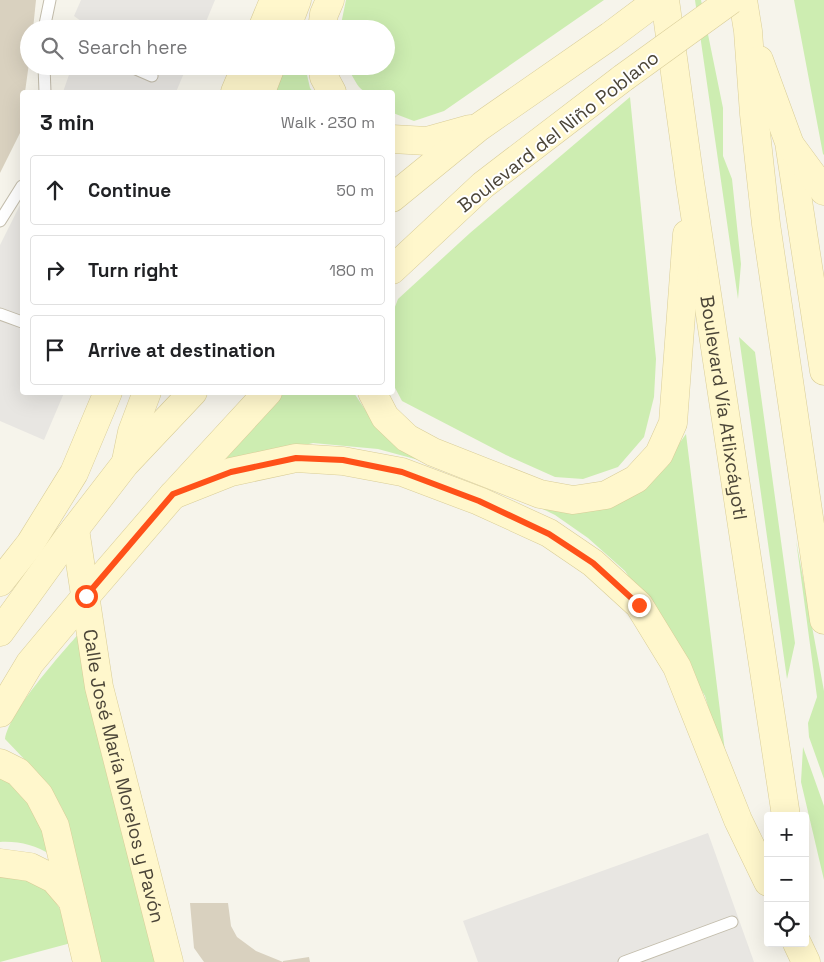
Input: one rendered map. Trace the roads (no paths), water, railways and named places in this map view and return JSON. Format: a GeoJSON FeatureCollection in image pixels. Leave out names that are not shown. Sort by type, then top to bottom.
{"type":"FeatureCollection","features":[{"type":"Feature","properties":{"kind":"main road"},"geometry":{"type":"LineString","coordinates":[[266,20],[274,0]]}},
{"type":"Feature","properties":{"kind":"main road"},"geometry":{"type":"LineString","coordinates":[[289,20],[297,0]]}},
{"type":"Feature","properties":{"kind":"main road"},"geometry":{"type":"LineString","coordinates":[[323,20],[330,0]]}},
{"type":"Feature","properties":{"kind":"main road"},"geometry":{"type":"LineString","coordinates":[[395,196],[479,126],[610,36],[658,0]]}},
{"type":"Feature","properties":{"kind":"main road","name":"Boulevard Vía Atlixcáyotl"},"geometry":{"type":"LineString","coordinates":[[665,0],[690,182],[785,812]]}},
{"type":"Feature","properties":{"kind":"main road","name":"Boulevard del Niño Poblano"},"geometry":{"type":"LineString","coordinates":[[395,267],[483,185],[623,78],[731,0]]}},
{"type":"Feature","properties":{"kind":"main road"},"geometry":{"type":"LineString","coordinates":[[743,0],[748,31],[754,114],[766,224],[824,620]]}},
{"type":"Feature","properties":{"kind":"main road"},"geometry":{"type":"LineString","coordinates":[[748,31],[789,142],[824,371]]}},
{"type":"Feature","properties":{"kind":"main road"},"geometry":{"type":"LineString","coordinates":[[236,90],[242,75]]}},
{"type":"Feature","properties":{"kind":"main road"},"geometry":{"type":"LineString","coordinates":[[262,90],[268,75]]}},
{"type":"Feature","properties":{"kind":"main road"},"geometry":{"type":"LineString","coordinates":[[324,75],[331,90]]}},
{"type":"Feature","properties":{"kind":"main road"},"geometry":{"type":"LineString","coordinates":[[395,139],[427,141],[479,126]]}},
{"type":"Feature","properties":{"kind":"main road"},"geometry":{"type":"LineString","coordinates":[[789,142],[824,191]]}},
{"type":"Feature","properties":{"kind":"main road"},"geometry":{"type":"LineString","coordinates":[[374,395],[385,417],[406,438],[433,452],[540,494],[573,500],[606,495],[636,480],[659,454],[673,423],[690,182]]}},
{"type":"Feature","properties":{"kind":"main road"},"geometry":{"type":"LineString","coordinates":[[395,284],[483,185]]}},
{"type":"Feature","properties":{"kind":"main road"},"geometry":{"type":"LineString","coordinates":[[0,582],[30,544],[74,473],[107,395]]}},
{"type":"Feature","properties":{"kind":"main road"},"geometry":{"type":"LineString","coordinates":[[125,464],[132,432],[146,395]]}},
{"type":"Feature","properties":{"kind":"main road"},"geometry":{"type":"LineString","coordinates":[[0,632],[125,464],[190,395]]}},
{"type":"Feature","properties":{"kind":"main road"},"geometry":{"type":"LineString","coordinates":[[0,713],[30,663],[173,494],[265,395]]}},
{"type":"Feature","properties":{"kind":"main road"},"geometry":{"type":"LineString","coordinates":[[173,494],[231,472],[296,458],[343,460],[402,472],[479,501],[549,534],[593,563],[639,605],[677,667],[738,820],[764,874]]}},
{"type":"Feature","properties":{"kind":"main road"},"geometry":{"type":"LineString","coordinates":[[74,473],[125,464]]}},
{"type":"Feature","properties":{"kind":"main road","name":"Calle José María Morelos y Pavón"},"geometry":{"type":"LineString","coordinates":[[75,529],[99,687],[169,962]]}},
{"type":"Feature","properties":{"kind":"main road"},"geometry":{"type":"LineString","coordinates":[[0,762],[18,772],[40,795],[55,826],[87,962]]}},
{"type":"Feature","properties":{"kind":"main road"},"geometry":{"type":"LineString","coordinates":[[0,863],[30,867],[54,880],[72,900]]}},
{"type":"Feature","properties":{"kind":"main road"},"geometry":{"type":"LineString","coordinates":[[799,947],[807,962]]}},
{"type":"Feature","properties":{"kind":"main road"},"geometry":{"type":"LineString","coordinates":[[805,947],[807,962]]}},
{"type":"Feature","properties":{"kind":"lane"},"geometry":{"type":"LineString","coordinates":[[46,20],[50,0]]}},
{"type":"Feature","properties":{"kind":"lane"},"geometry":{"type":"LineString","coordinates":[[44,75],[45,90]]}},
{"type":"Feature","properties":{"kind":"lane"},"geometry":{"type":"LineString","coordinates":[[0,221],[20,189]]}},
{"type":"Feature","properties":{"kind":"lane"},"geometry":{"type":"LineString","coordinates":[[0,314],[20,321]]}},
{"type":"Feature","properties":{"kind":"lane"},"geometry":{"type":"LineString","coordinates":[[624,962],[732,922]]}}]}
